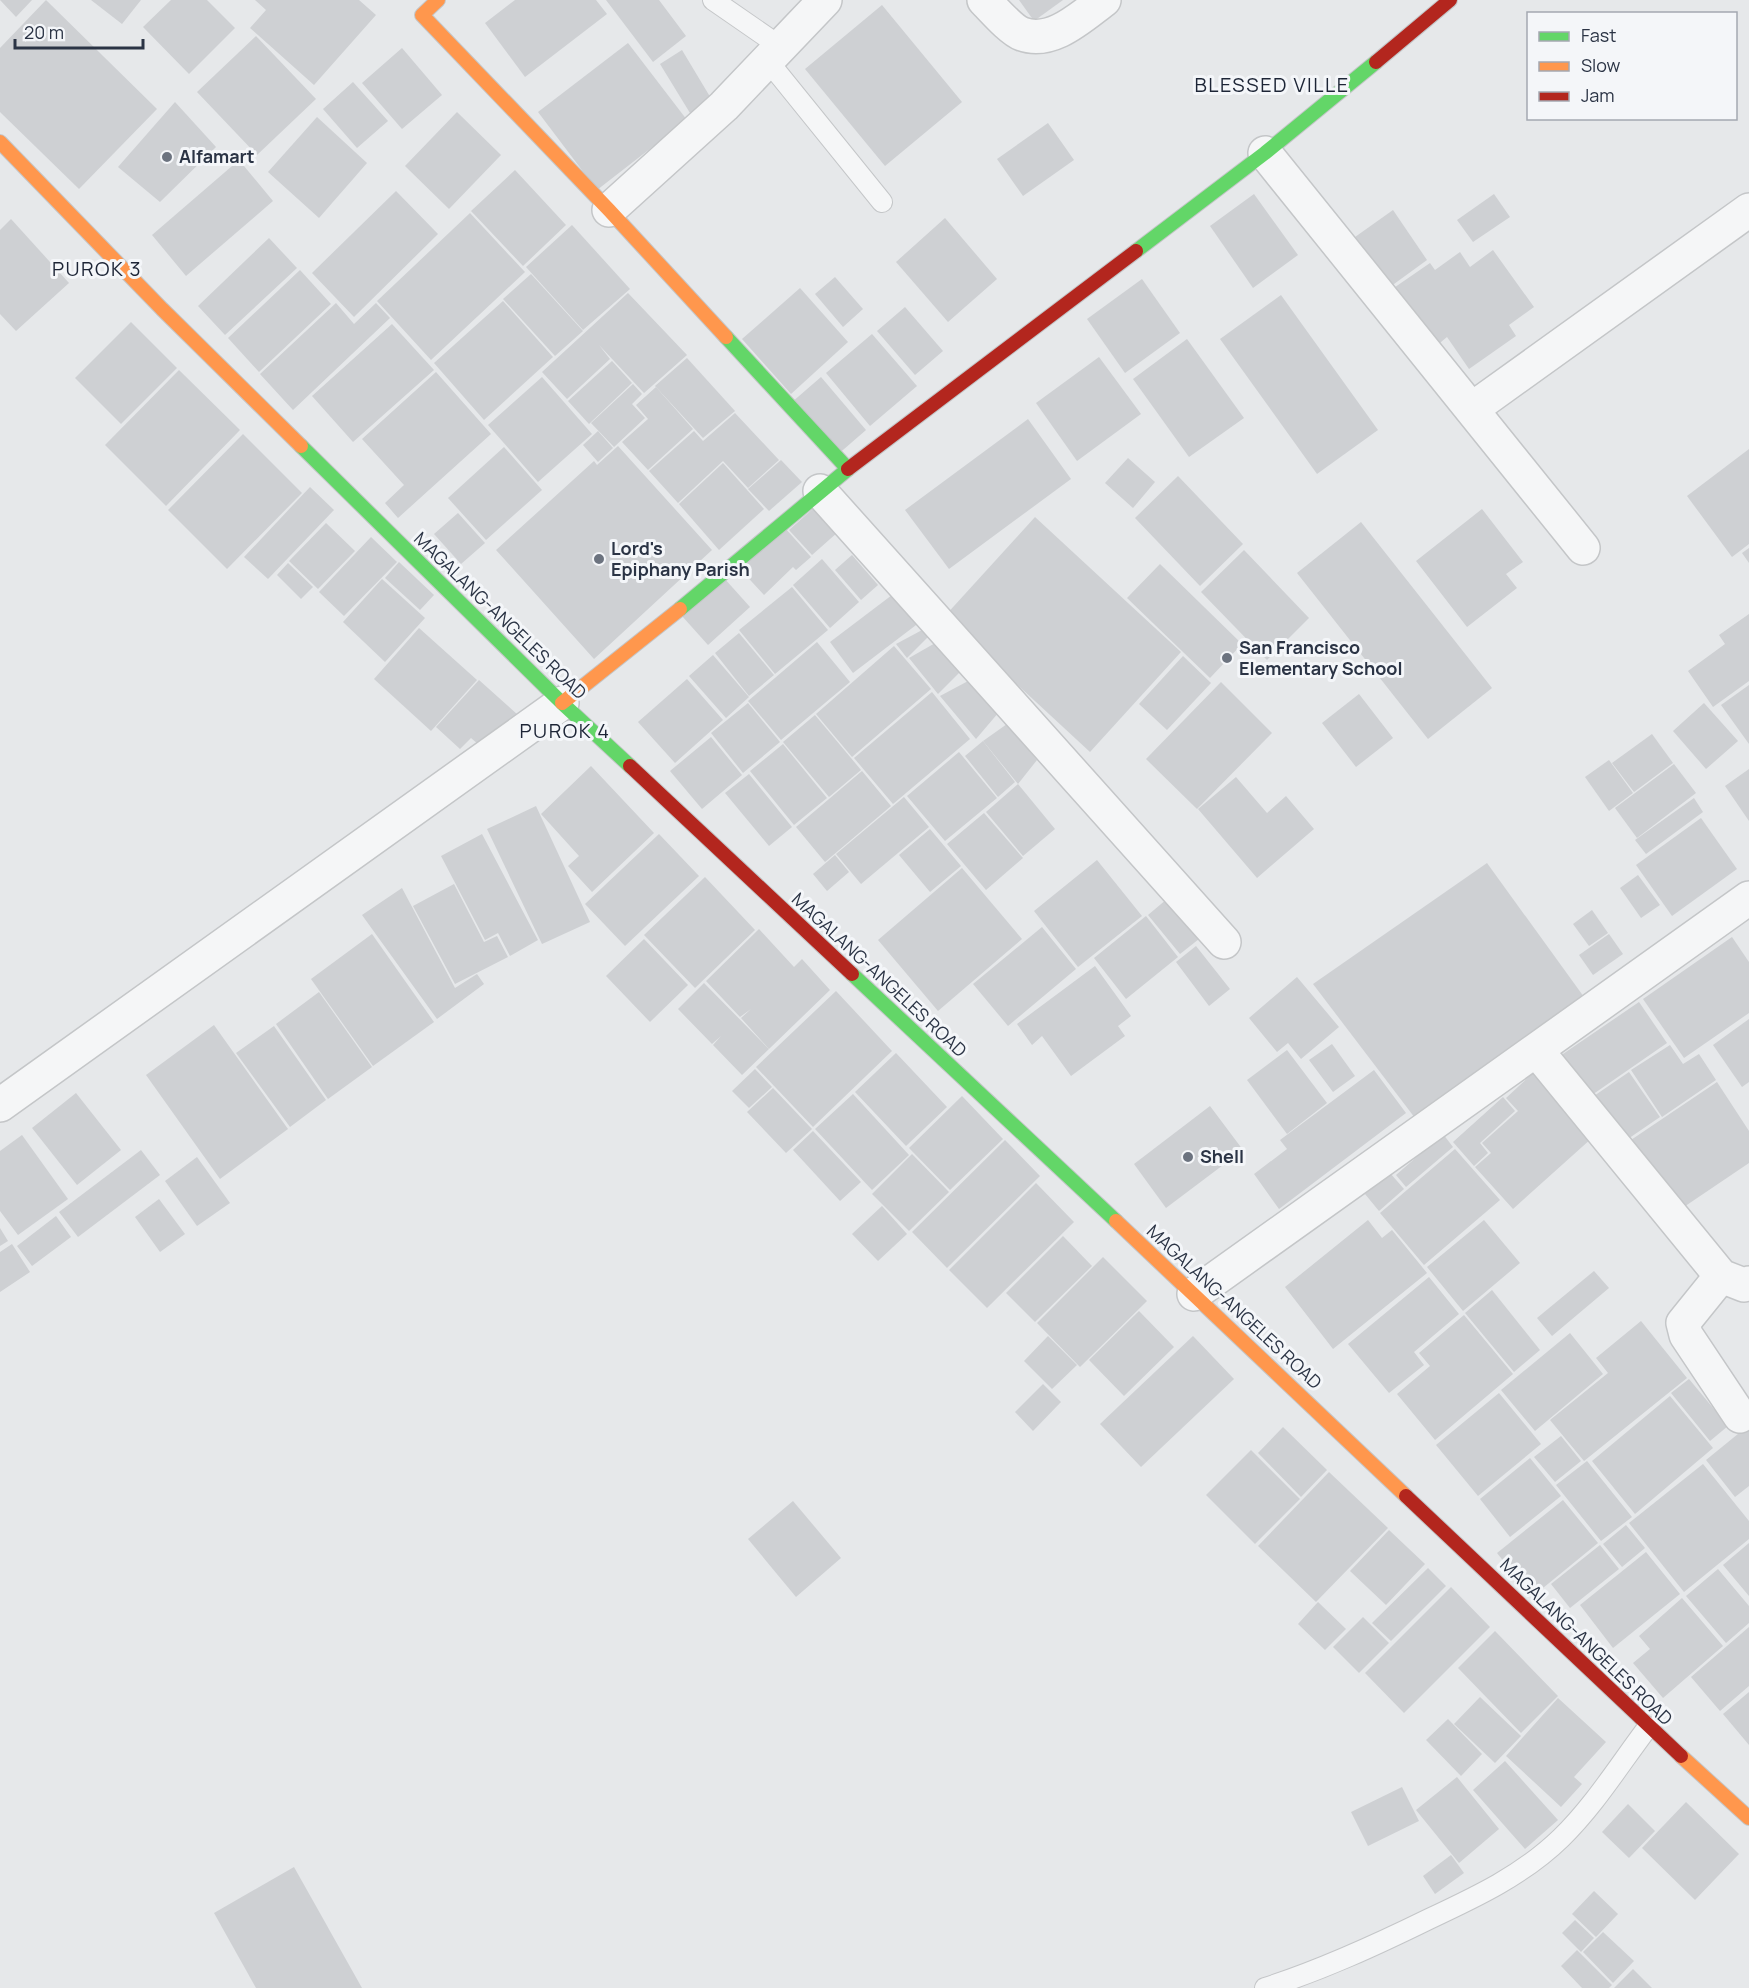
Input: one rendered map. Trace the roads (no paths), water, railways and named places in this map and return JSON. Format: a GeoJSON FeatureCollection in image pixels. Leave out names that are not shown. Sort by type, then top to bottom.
{"type":"FeatureCollection","features":[{"type":"Feature","properties":{"kind":"main road"},"geometry":{"type":"LineString","coordinates":[[562,703],[705,589],[848,469],[1265,153],[1450,0]]}},
{"type":"Feature","properties":{"kind":"main road"},"geometry":{"type":"LineString","coordinates":[[423,5],[848,469]]}},
{"type":"Feature","properties":{"kind":"main road","name":"MAGALANG-ANGELES ROAD"},"geometry":{"type":"LineString","coordinates":[[0,142],[162,309],[562,703],[1194,1294],[1648,1727],[1749,1818]]}},
{"type":"Feature","properties":{"kind":"street"},"geometry":{"type":"LineString","coordinates":[[609,210],[724,106],[825,0]]}},
{"type":"Feature","properties":{"kind":"street"},"geometry":{"type":"LineString","coordinates":[[984,0],[1020,34],[1043,38],[1072,25],[1104,0]]}},
{"type":"Feature","properties":{"kind":"street"},"geometry":{"type":"LineString","coordinates":[[1265,153],[1583,548]]}},
{"type":"Feature","properties":{"kind":"street"},"geometry":{"type":"LineString","coordinates":[[1472,409],[1749,210]]}},
{"type":"Feature","properties":{"kind":"street"},"geometry":{"type":"LineString","coordinates":[[820,492],[1224,942]]}},
{"type":"Feature","properties":{"kind":"street"},"geometry":{"type":"LineString","coordinates":[[0,1106],[562,703]]}},
{"type":"Feature","properties":{"kind":"street"},"geometry":{"type":"LineString","coordinates":[[1194,1294],[1537,1051],[1746,908]]}},
{"type":"Feature","properties":{"kind":"street"},"geometry":{"type":"LineString","coordinates":[[1537,1051],[1735,1279],[1683,1323],[1686,1335],[1740,1416]]}},
{"type":"Feature","properties":{"kind":"lane"},"geometry":{"type":"LineString","coordinates":[[713,0],[774,54],[882,202]]}},
{"type":"Feature","properties":{"kind":"lane"},"geometry":{"type":"LineString","coordinates":[[1265,1988],[1313,1973],[1411,1929],[1497,1887],[1522,1870],[1561,1838],[1593,1802],[1648,1727]]}},
{"type":"Feature","properties":{"kind":"place","name":"Alfamart"},"geometry":{"type":"Point","coordinates":[167,157]}},
{"type":"Feature","properties":{"kind":"place","name":"Lord's Epiphany Parish"},"geometry":{"type":"Point","coordinates":[599,559]}},
{"type":"Feature","properties":{"kind":"place","name":"San Francisco Elementary School"},"geometry":{"type":"Point","coordinates":[1227,658]}},
{"type":"Feature","properties":{"kind":"place","name":"Shell"},"geometry":{"type":"Point","coordinates":[1188,1157]}},
{"type":"Feature","properties":{"kind":"district","name":"BLESSED VILLE"},"geometry":{"type":"Point","coordinates":[1272,85]}},
{"type":"Feature","properties":{"kind":"district","name":"PUROK 3"},"geometry":{"type":"Point","coordinates":[97,269]}},
{"type":"Feature","properties":{"kind":"district","name":"PUROK 4"},"geometry":{"type":"Point","coordinates":[565,731]}}]}
